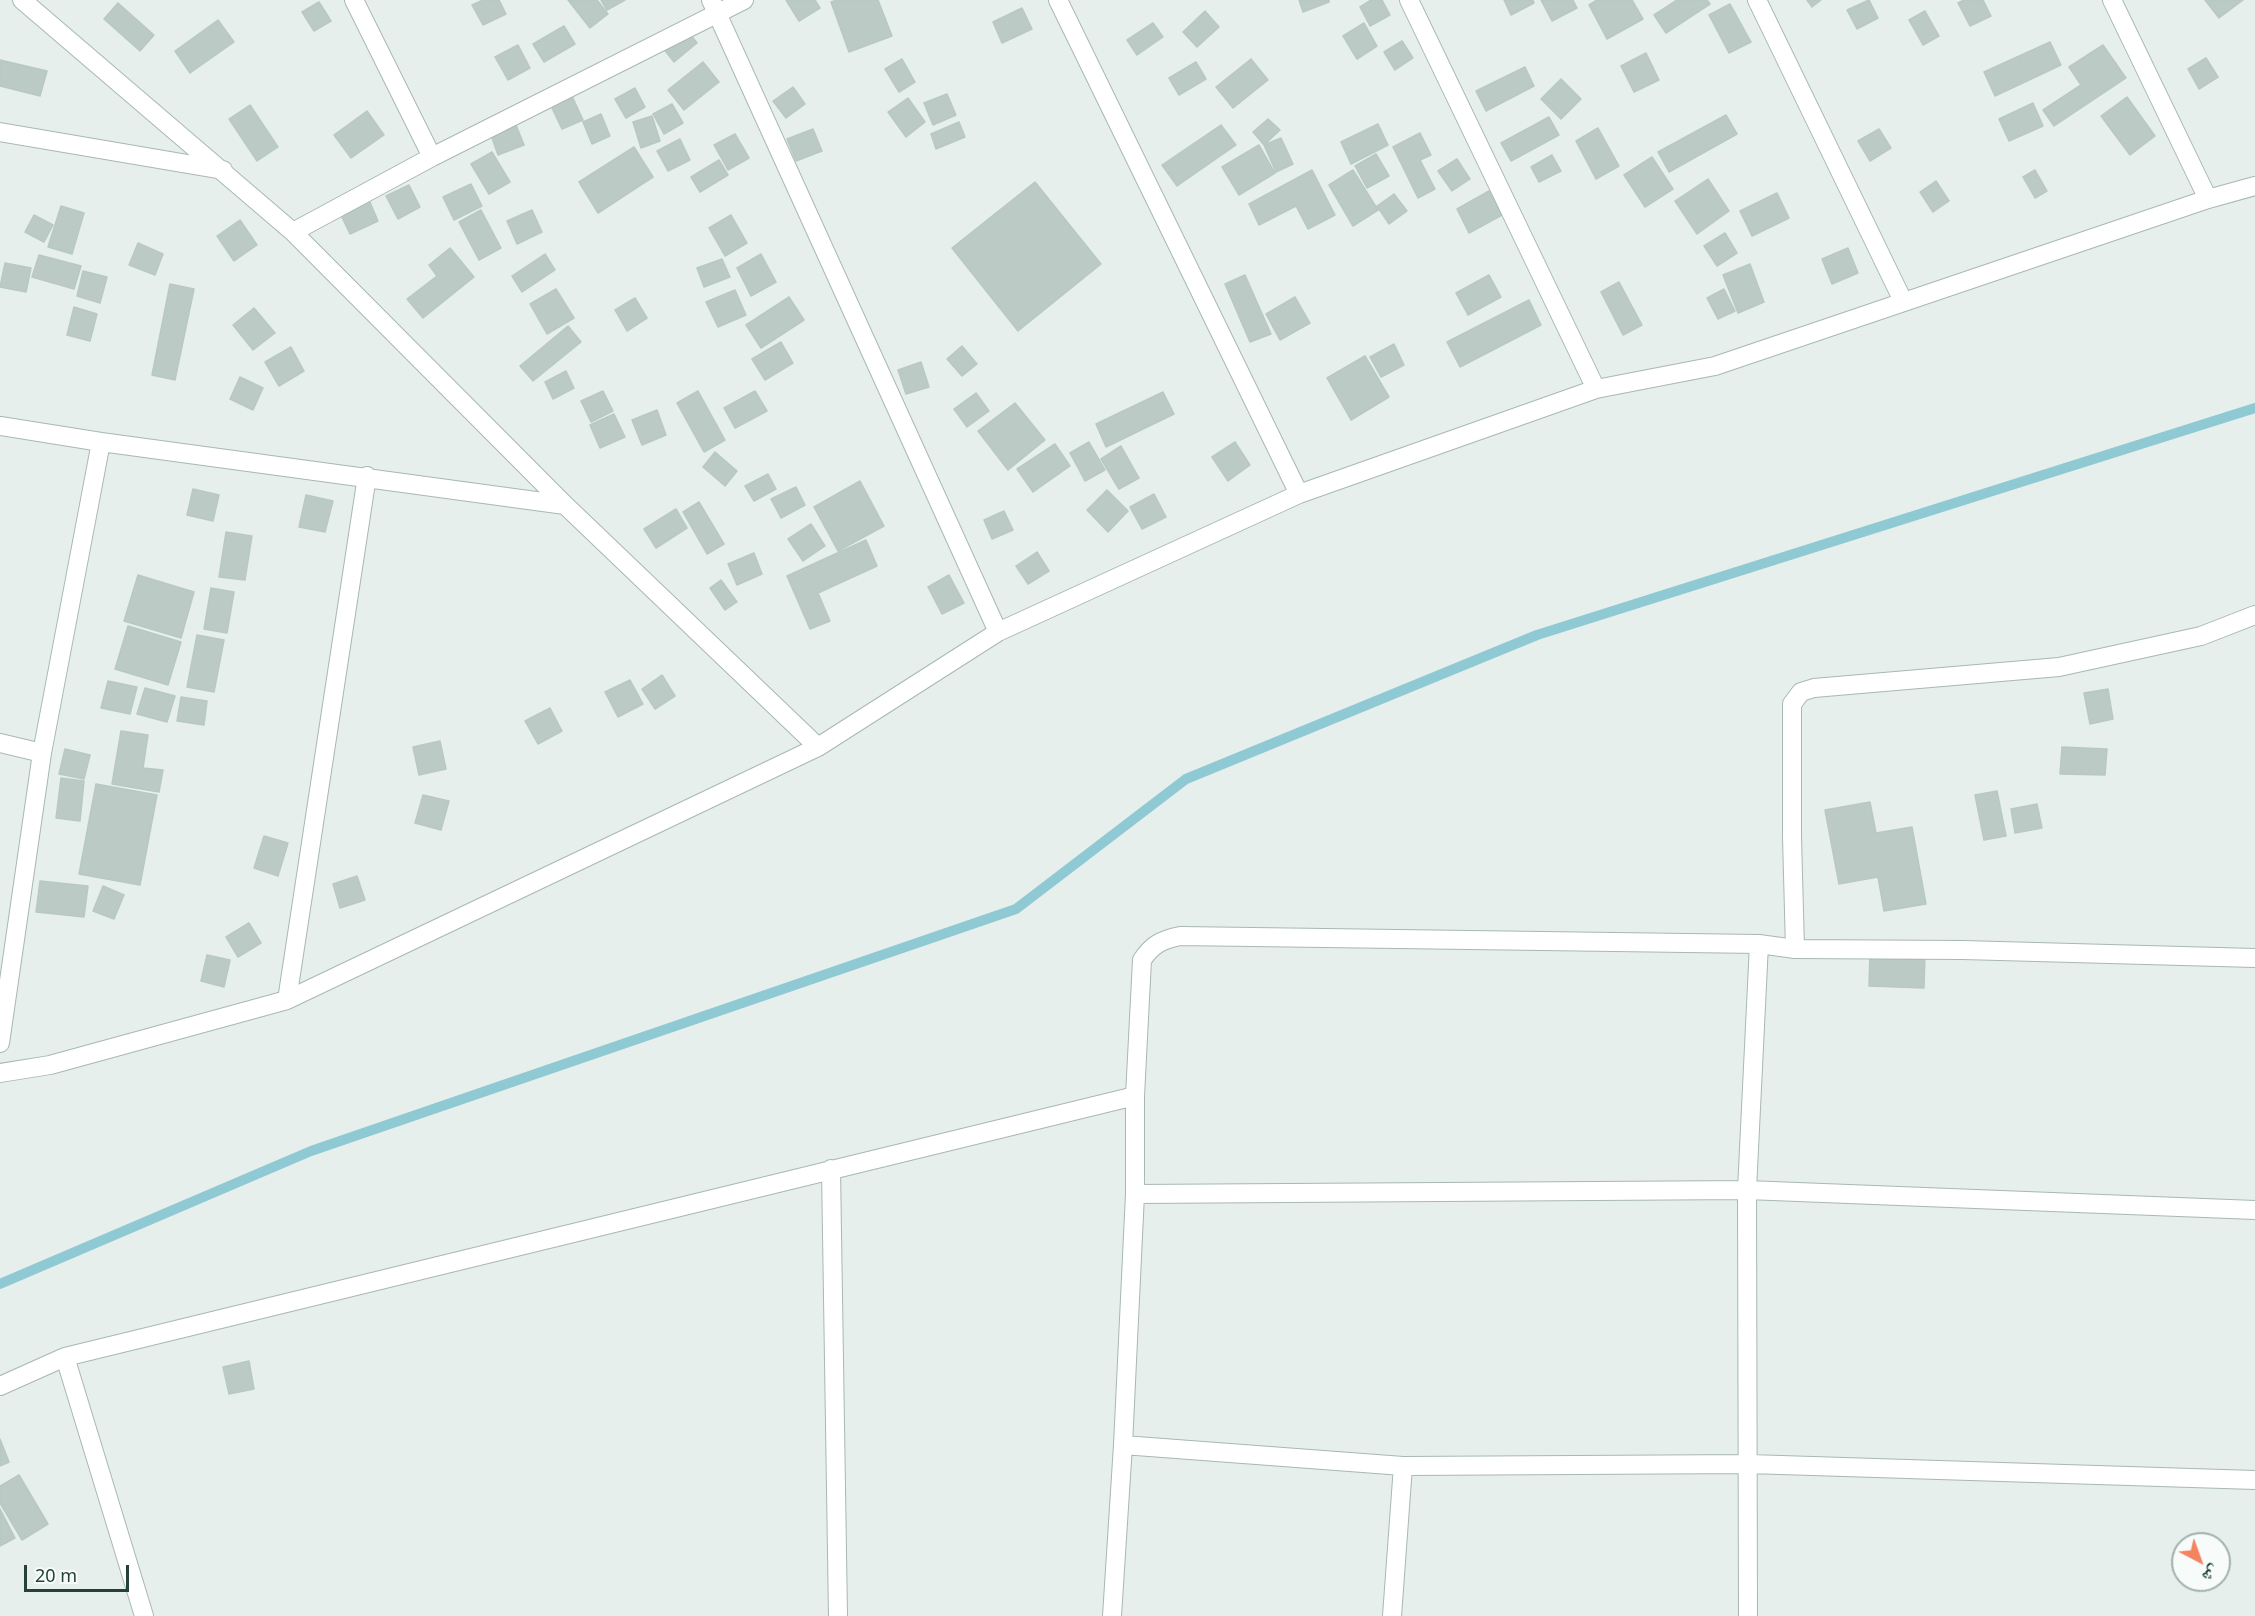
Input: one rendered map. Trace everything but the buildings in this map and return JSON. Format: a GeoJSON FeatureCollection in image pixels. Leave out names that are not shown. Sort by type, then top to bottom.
{"type":"FeatureCollection","features":[{"type":"Feature","properties":{"kind":"street"},"geometry":{"type":"LineString","coordinates":[[22,0],[293,232],[565,505],[818,747]]}},
{"type":"Feature","properties":{"kind":"street"},"geometry":{"type":"LineString","coordinates":[[354,0],[432,157]]}},
{"type":"Feature","properties":{"kind":"street"},"geometry":{"type":"LineString","coordinates":[[293,232],[714,7],[744,0]]}},
{"type":"Feature","properties":{"kind":"street"},"geometry":{"type":"LineString","coordinates":[[1058,0],[1299,494]]}},
{"type":"Feature","properties":{"kind":"street"},"geometry":{"type":"LineString","coordinates":[[1410,0],[1596,389]]}},
{"type":"Feature","properties":{"kind":"street"},"geometry":{"type":"LineString","coordinates":[[1757,0],[1903,301]]}},
{"type":"Feature","properties":{"kind":"street"},"geometry":{"type":"LineString","coordinates":[[2112,0],[2208,199]]}},
{"type":"Feature","properties":{"kind":"street"},"geometry":{"type":"LineString","coordinates":[[714,7],[999,632]]}},
{"type":"Feature","properties":{"kind":"street"},"geometry":{"type":"LineString","coordinates":[[0,132],[223,170]]}},
{"type":"Feature","properties":{"kind":"street"},"geometry":{"type":"LineString","coordinates":[[0,1073],[50,1065],[287,1000],[818,747],[999,632],[1299,494],[1596,389],[1715,366],[2208,199],[2255,186]]}},
{"type":"Feature","properties":{"kind":"street"},"geometry":{"type":"LineString","coordinates":[[0,426],[101,442],[367,476],[565,505]]}},
{"type":"Feature","properties":{"kind":"street"},"geometry":{"type":"LineString","coordinates":[[0,1043],[42,753],[101,442]]}},
{"type":"Feature","properties":{"kind":"street"},"geometry":{"type":"LineString","coordinates":[[287,1000],[367,476]]}},
{"type":"Feature","properties":{"kind":"street"},"geometry":{"type":"LineString","coordinates":[[1795,949],[1792,705],[1801,692],[1814,688],[2059,667],[2202,636],[2255,615]]}},
{"type":"Feature","properties":{"kind":"street"},"geometry":{"type":"LineString","coordinates":[[0,743],[42,753]]}},
{"type":"Feature","properties":{"kind":"street"},"geometry":{"type":"LineString","coordinates":[[1112,1616],[1135,1194],[1135,1096],[1142,960],[1151,946],[1165,939],[1180,936],[1759,944],[1795,949],[1964,950],[2255,958]]}},
{"type":"Feature","properties":{"kind":"street"},"geometry":{"type":"LineString","coordinates":[[1748,1616],[1747,1190],[1759,944]]}},
{"type":"Feature","properties":{"kind":"street"},"geometry":{"type":"LineString","coordinates":[[0,1386],[65,1357],[1135,1096]]}},
{"type":"Feature","properties":{"kind":"street"},"geometry":{"type":"LineString","coordinates":[[831,1169],[838,1616]]}},
{"type":"Feature","properties":{"kind":"street"},"geometry":{"type":"LineString","coordinates":[[1135,1194],[1747,1190],[2255,1210]]}},
{"type":"Feature","properties":{"kind":"street"},"geometry":{"type":"LineString","coordinates":[[65,1357],[144,1616]]}},
{"type":"Feature","properties":{"kind":"street"},"geometry":{"type":"LineString","coordinates":[[1123,1445],[1403,1466],[1749,1464],[2255,1480]]}},
{"type":"Feature","properties":{"kind":"street"},"geometry":{"type":"LineString","coordinates":[[1392,1616],[1403,1466]]}},
{"type":"Feature","properties":{"kind":"waterway"},"geometry":{"type":"LineString","coordinates":[[0,1284],[311,1151],[1016,909],[1186,779],[1537,635],[2255,408]]}}]}
